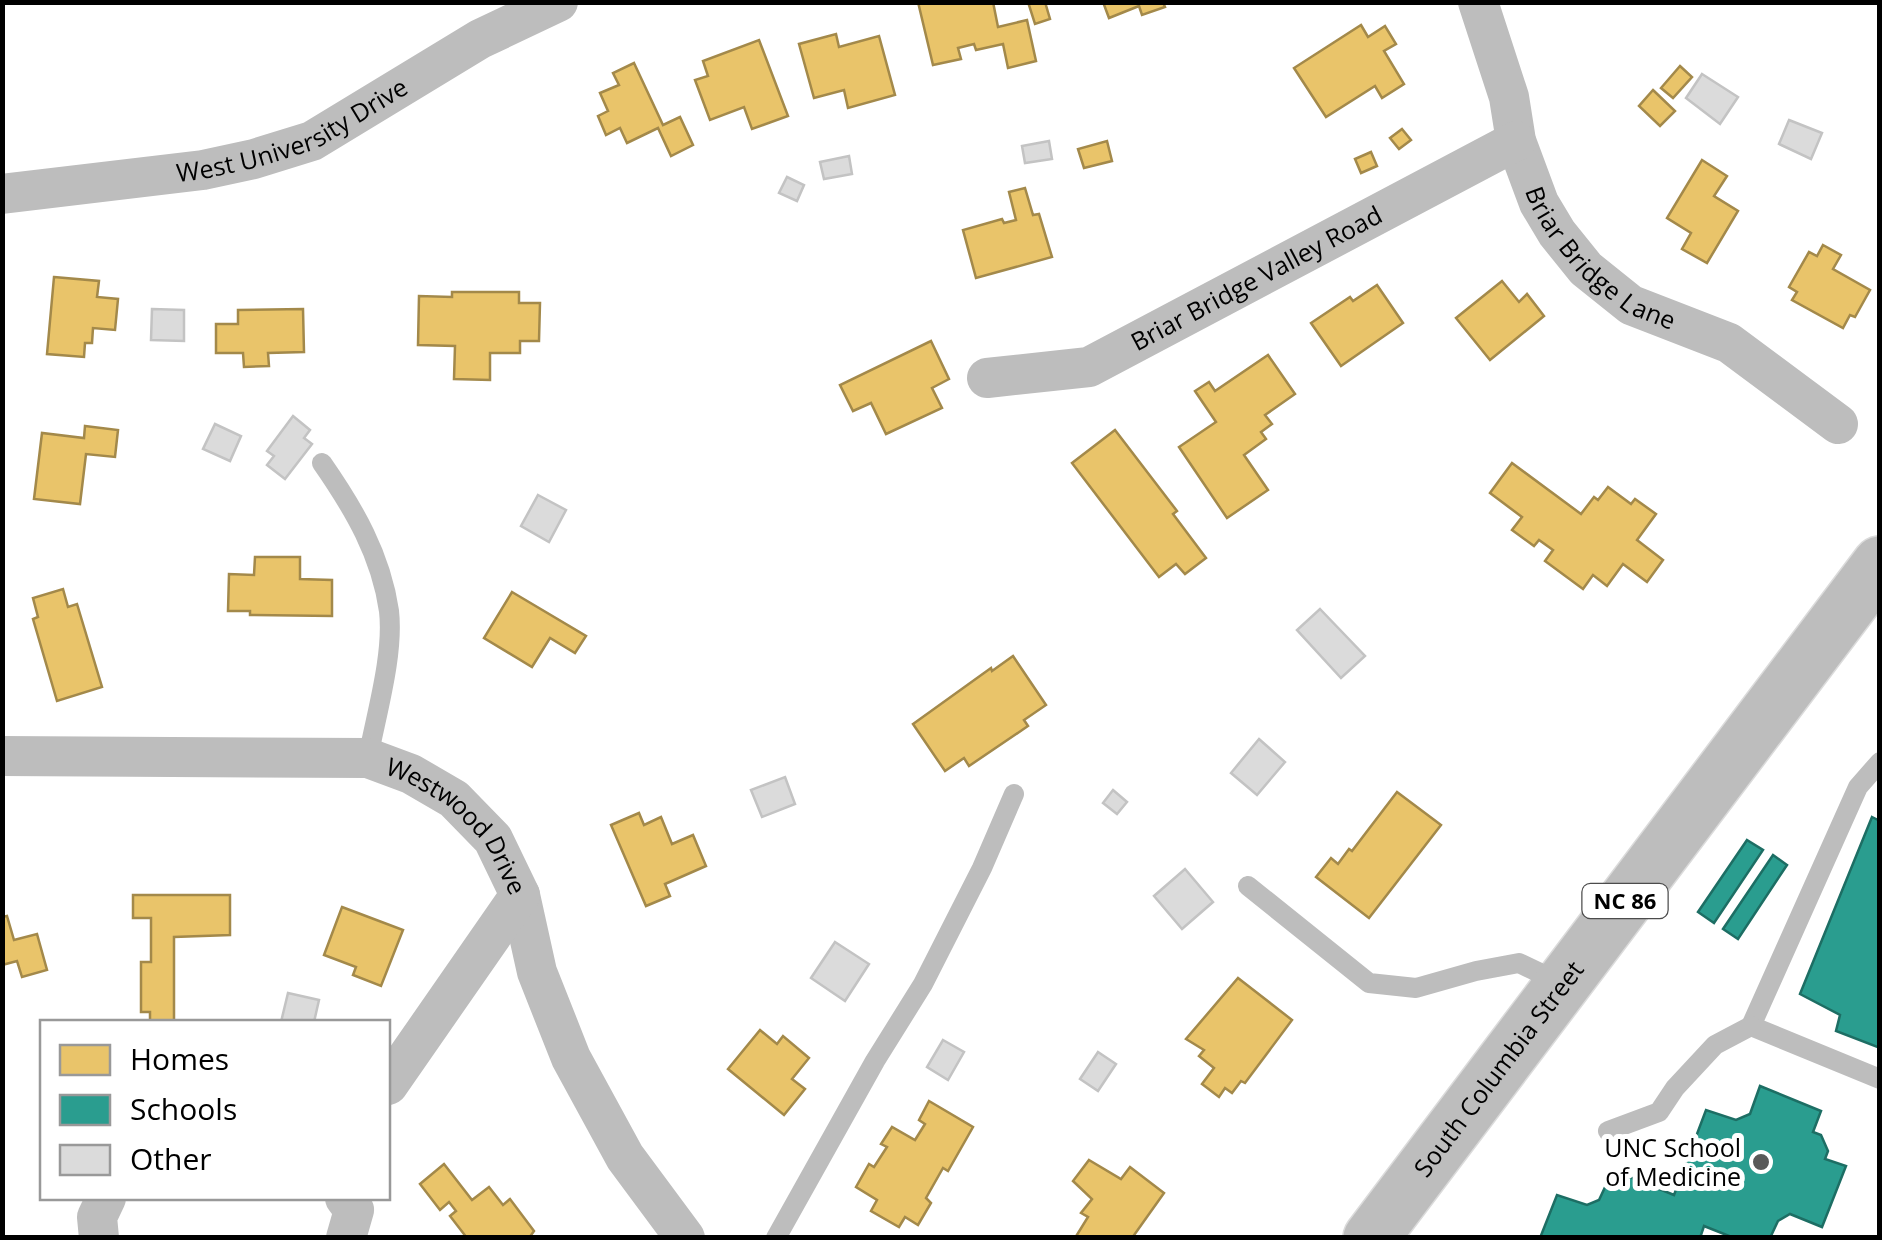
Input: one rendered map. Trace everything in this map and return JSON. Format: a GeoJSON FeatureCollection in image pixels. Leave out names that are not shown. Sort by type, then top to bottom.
{"type":"FeatureCollection","features":[{"type":"Feature","properties":{"kind":"main road","name":"South Columbia Street"},"geometry":{"type":"LineString","coordinates":[[1371,1238],[1880,564]]}},
{"type":"Feature","properties":{"kind":"street","name":"West University Drive"},"geometry":{"type":"LineString","coordinates":[[2,194],[203,170],[312,141],[480,40],[558,2]]}},
{"type":"Feature","properties":{"kind":"street","name":"Briar Bridge Lane"},"geometry":{"type":"LineString","coordinates":[[1478,2],[1509,97],[1516,142],[1539,203],[1586,269],[1631,305],[1729,342],[1838,424]]}},
{"type":"Feature","properties":{"kind":"street","name":"Briar Bridge Valley Road"},"geometry":{"type":"LineString","coordinates":[[987,378],[1089,367],[1516,142]]}},
{"type":"Feature","properties":{"kind":"street","name":"Westwood Drive"},"geometry":{"type":"LineString","coordinates":[[2,756],[368,758],[411,774],[454,799],[493,838],[520,895],[537,972],[571,1058],[625,1157],[685,1238]]}},
{"type":"Feature","properties":{"kind":"street"},"geometry":{"type":"LineString","coordinates":[[390,1081],[520,895]]}},
{"type":"Feature","properties":{"kind":"street"},"geometry":{"type":"LineString","coordinates":[[99,1238],[97,1216],[105,1200]]}},
{"type":"Feature","properties":{"kind":"street"},"geometry":{"type":"LineString","coordinates":[[346,1200],[354,1210],[346,1238]]}},
{"type":"Feature","properties":{"kind":"lane"},"geometry":{"type":"LineString","coordinates":[[322,463],[353,508],[377,559],[389,614],[385,666],[368,758]]}},
{"type":"Feature","properties":{"kind":"lane"},"geometry":{"type":"LineString","coordinates":[[1608,1131],[1659,1112],[1675,1088],[1715,1045],[1750,1026],[1858,787],[1880,762]]}},
{"type":"Feature","properties":{"kind":"lane"},"geometry":{"type":"LineString","coordinates":[[776,1238],[875,1061],[924,984],[1014,794]]}},
{"type":"Feature","properties":{"kind":"lane"},"geometry":{"type":"LineString","coordinates":[[1248,886],[1370,983],[1416,988],[1476,971],[1520,964],[1563,984]]}},
{"type":"Feature","properties":{"kind":"lane"},"geometry":{"type":"LineString","coordinates":[[1750,1026],[1880,1079]]}},
{"type":"Feature","properties":{"kind":"building: Homes"},"geometry":{"type":"Polygon","coordinates":[[[918,2],[993,2],[998,27],[1027,20],[1036,61],[1008,68],[1003,44],[976,50],[974,44],[958,48],[961,59],[933,65],[918,2]]]}},
{"type":"Feature","properties":{"kind":"building: Homes"},"geometry":{"type":"Polygon","coordinates":[[[1028,2],[1045,2],[1050,19],[1035,24],[1028,2]]]}},
{"type":"Feature","properties":{"kind":"building: Homes"},"geometry":{"type":"Polygon","coordinates":[[[1103,2],[1163,2],[1165,7],[1142,15],[1139,6],[1109,18],[1103,2]]]}},
{"type":"Feature","properties":{"kind":"building: Homes"},"geometry":{"type":"Polygon","coordinates":[[[1361,25],[1368,37],[1385,26],[1396,44],[1384,51],[1404,84],[1382,98],[1375,86],[1326,117],[1294,68],[1361,25]]]}},
{"type":"Feature","properties":{"kind":"building: Homes"},"geometry":{"type":"Polygon","coordinates":[[[836,34],[839,47],[879,36],[895,95],[848,108],[844,90],[814,98],[799,44],[836,34]]]}},
{"type":"Feature","properties":{"kind":"building: Homes"},"geometry":{"type":"Polygon","coordinates":[[[759,40],[788,116],[752,129],[744,107],[710,120],[695,80],[708,76],[703,61],[759,40]]]}},
{"type":"Feature","properties":{"kind":"building: Homes"},"geometry":{"type":"Polygon","coordinates":[[[634,63],[663,125],[680,117],[693,145],[671,156],[658,128],[627,143],[620,128],[606,135],[598,116],[608,111],[600,93],[619,85],[613,73],[634,63]]]}},
{"type":"Feature","properties":{"kind":"building: Homes"},"geometry":{"type":"Polygon","coordinates":[[[1680,66],[1692,77],[1673,98],[1661,88],[1680,66]]]}},
{"type":"Feature","properties":{"kind":"building: Homes"},"geometry":{"type":"Polygon","coordinates":[[[1653,90],[1675,111],[1660,126],[1639,106],[1653,90]]]}},
{"type":"Feature","properties":{"kind":"building: Homes"},"geometry":{"type":"Polygon","coordinates":[[[1402,129],[1411,140],[1399,149],[1390,138],[1402,129]]]}},
{"type":"Feature","properties":{"kind":"building: Homes"},"geometry":{"type":"Polygon","coordinates":[[[1107,141],[1112,161],[1084,168],[1078,149],[1107,141]]]}},
{"type":"Feature","properties":{"kind":"building: Homes"},"geometry":{"type":"Polygon","coordinates":[[[1371,152],[1377,166],[1361,173],[1355,159],[1371,152]]]}},
{"type":"Feature","properties":{"kind":"building: Homes"},"geometry":{"type":"Polygon","coordinates":[[[1702,160],[1727,176],[1714,196],[1738,211],[1707,263],[1682,249],[1691,233],[1667,218],[1702,160]]]}},
{"type":"Feature","properties":{"kind":"building: Homes"},"geometry":{"type":"Polygon","coordinates":[[[1025,188],[1033,215],[1039,214],[1052,257],[976,278],[963,230],[1002,219],[1004,223],[1016,220],[1009,192],[1025,188]]]}},
{"type":"Feature","properties":{"kind":"building: Homes"},"geometry":{"type":"Polygon","coordinates":[[[1823,245],[1841,255],[1833,269],[1870,290],[1855,317],[1850,315],[1843,328],[1792,300],[1797,292],[1789,287],[1809,252],[1817,256],[1823,245]]]}},
{"type":"Feature","properties":{"kind":"building: Homes"},"geometry":{"type":"Polygon","coordinates":[[[54,277],[99,281],[97,297],[118,299],[115,330],[93,328],[92,343],[85,343],[84,357],[47,354],[54,277]]]}},
{"type":"Feature","properties":{"kind":"building: Homes"},"geometry":{"type":"Polygon","coordinates":[[[1502,281],[1519,302],[1527,294],[1544,316],[1490,360],[1456,318],[1502,281]]]}},
{"type":"Feature","properties":{"kind":"building: Homes"},"geometry":{"type":"Polygon","coordinates":[[[1377,285],[1403,323],[1341,366],[1311,323],[1350,297],[1353,301],[1377,285]]]}},
{"type":"Feature","properties":{"kind":"building: Homes"},"geometry":{"type":"Polygon","coordinates":[[[452,292],[519,292],[519,303],[540,303],[539,341],[520,341],[520,353],[490,353],[490,380],[454,379],[455,346],[418,345],[419,296],[452,297],[452,292]]]}},
{"type":"Feature","properties":{"kind":"building: Homes"},"geometry":{"type":"Polygon","coordinates":[[[303,309],[304,352],[268,353],[269,366],[244,367],[243,353],[216,353],[216,324],[238,324],[238,310],[303,309]]]}},
{"type":"Feature","properties":{"kind":"building: Homes"},"geometry":{"type":"Polygon","coordinates":[[[931,341],[949,379],[932,388],[942,408],[886,434],[871,403],[853,411],[840,385],[931,341]]]}},
{"type":"Feature","properties":{"kind":"building: Homes"},"geometry":{"type":"Polygon","coordinates":[[[1268,355],[1295,394],[1265,415],[1272,424],[1261,432],[1266,439],[1244,455],[1268,490],[1227,518],[1179,447],[1216,422],[1195,391],[1209,382],[1215,391],[1268,355]]]}},
{"type":"Feature","properties":{"kind":"building: Homes"},"geometry":{"type":"Polygon","coordinates":[[[85,426],[118,430],[115,457],[86,454],[80,504],[34,499],[42,433],[84,438],[85,426]]]}},
{"type":"Feature","properties":{"kind":"building: Homes"},"geometry":{"type":"Polygon","coordinates":[[[1115,430],[1177,511],[1173,514],[1206,558],[1185,574],[1176,564],[1159,577],[1072,463],[1115,430]]]}},
{"type":"Feature","properties":{"kind":"building: Homes"},"geometry":{"type":"Polygon","coordinates":[[[1512,463],[1581,514],[1608,487],[1631,504],[1635,499],[1656,514],[1637,540],[1663,560],[1647,582],[1623,564],[1607,586],[1593,575],[1583,589],[1545,561],[1553,550],[1539,540],[1534,546],[1512,530],[1522,517],[1490,493],[1512,463]]]}},
{"type":"Feature","properties":{"kind":"building: Homes"},"geometry":{"type":"Polygon","coordinates":[[[255,557],[300,557],[300,579],[332,580],[332,616],[228,611],[229,574],[254,575],[255,557]]]}},
{"type":"Feature","properties":{"kind":"building: Homes"},"geometry":{"type":"Polygon","coordinates":[[[63,589],[68,607],[77,604],[102,687],[57,701],[33,619],[38,617],[33,598],[63,589]]]}},
{"type":"Feature","properties":{"kind":"building: Homes"},"geometry":{"type":"Polygon","coordinates":[[[512,592],[586,636],[575,653],[550,638],[532,667],[484,638],[512,592]]]}},
{"type":"Feature","properties":{"kind":"building: Homes"},"geometry":{"type":"Polygon","coordinates":[[[1013,656],[1046,705],[1024,720],[1028,726],[969,766],[964,758],[945,771],[913,724],[1013,656]]]}},
{"type":"Feature","properties":{"kind":"building: Homes"},"geometry":{"type":"Polygon","coordinates":[[[1397,792],[1441,825],[1369,918],[1316,877],[1331,858],[1338,864],[1349,849],[1352,851],[1397,792]]]}},
{"type":"Feature","properties":{"kind":"building: Homes"},"geometry":{"type":"Polygon","coordinates":[[[639,813],[644,825],[661,817],[672,844],[693,835],[706,866],[665,884],[670,896],[646,906],[611,825],[639,813]]]}},
{"type":"Feature","properties":{"kind":"building: Homes"},"geometry":{"type":"Polygon","coordinates":[[[133,895],[230,895],[230,935],[174,937],[174,1020],[150,1020],[150,1012],[141,1012],[141,962],[151,962],[151,918],[133,918],[133,895]]]}},
{"type":"Feature","properties":{"kind":"building: Homes"},"geometry":{"type":"Polygon","coordinates":[[[342,907],[403,930],[381,986],[353,975],[356,967],[324,955],[342,907]]]}},
{"type":"Feature","properties":{"kind":"building: Homes"},"geometry":{"type":"Polygon","coordinates":[[[7,916],[14,940],[37,934],[47,970],[22,977],[17,961],[2,965],[2,917],[7,916]]]}},
{"type":"Feature","properties":{"kind":"building: Homes"},"geometry":{"type":"Polygon","coordinates":[[[1238,978],[1292,1020],[1245,1083],[1241,1081],[1232,1093],[1225,1088],[1219,1097],[1202,1084],[1214,1068],[1199,1056],[1204,1050],[1186,1039],[1238,978]]]}},
{"type":"Feature","properties":{"kind":"building: Homes"},"geometry":{"type":"Polygon","coordinates":[[[760,1030],[777,1044],[783,1036],[809,1058],[792,1079],[805,1089],[784,1115],[728,1069],[760,1030]]]}},
{"type":"Feature","properties":{"kind":"building: Homes"},"geometry":{"type":"Polygon","coordinates":[[[929,1101],[973,1127],[948,1171],[943,1168],[926,1198],[931,1203],[918,1225],[905,1217],[899,1227],[871,1211],[877,1200],[856,1187],[869,1164],[874,1167],[887,1147],[881,1144],[892,1127],[915,1140],[925,1124],[919,1120],[929,1101]]]}},
{"type":"Feature","properties":{"kind":"building: Homes"},"geometry":{"type":"Polygon","coordinates":[[[1089,1160],[1121,1179],[1130,1167],[1164,1193],[1132,1238],[1075,1238],[1088,1217],[1081,1213],[1092,1199],[1073,1181],[1089,1160]]]}},
{"type":"Feature","properties":{"kind":"building: Homes"},"geometry":{"type":"Polygon","coordinates":[[[444,1164],[472,1200],[489,1187],[503,1205],[510,1199],[534,1231],[529,1238],[467,1238],[450,1216],[456,1211],[449,1202],[440,1210],[420,1184],[444,1164]]]}},
{"type":"Feature","properties":{"kind":"building: Schools"},"geometry":{"type":"Polygon","coordinates":[[[1872,817],[1880,821],[1880,1048],[1836,1031],[1840,1015],[1800,994],[1872,817]]]}},
{"type":"Feature","properties":{"kind":"building: Schools"},"geometry":{"type":"Polygon","coordinates":[[[1747,840],[1763,850],[1714,923],[1698,912],[1747,840]]]}},
{"type":"Feature","properties":{"kind":"building: Schools"},"geometry":{"type":"Polygon","coordinates":[[[1773,855],[1787,865],[1738,939],[1723,929],[1773,855]]]}},
{"type":"Feature","properties":{"kind":"building: Schools","name":"UNC School of Medicine"},"geometry":{"type":"Polygon","coordinates":[[[1760,1086],[1821,1111],[1813,1132],[1821,1135],[1828,1151],[1825,1159],[1846,1166],[1822,1227],[1790,1214],[1778,1221],[1770,1238],[1734,1238],[1704,1226],[1700,1238],[1540,1238],[1557,1195],[1587,1205],[1599,1200],[1613,1170],[1674,1195],[1706,1110],[1736,1120],[1750,1114],[1760,1086]]]}},
{"type":"Feature","properties":{"kind":"building: Other"},"geometry":{"type":"Polygon","coordinates":[[[1702,74],[1738,97],[1720,124],[1686,98],[1702,74]]]}},
{"type":"Feature","properties":{"kind":"building: Other"},"geometry":{"type":"Polygon","coordinates":[[[1789,120],[1822,133],[1811,159],[1779,144],[1789,120]]]}},
{"type":"Feature","properties":{"kind":"building: Other"},"geometry":{"type":"Polygon","coordinates":[[[1049,141],[1052,159],[1025,163],[1022,146],[1049,141]]]}},
{"type":"Feature","properties":{"kind":"building: Other"},"geometry":{"type":"Polygon","coordinates":[[[849,156],[852,174],[824,179],[820,162],[849,156]]]}},
{"type":"Feature","properties":{"kind":"building: Other"},"geometry":{"type":"Polygon","coordinates":[[[787,177],[804,185],[797,201],[779,193],[787,177]]]}},
{"type":"Feature","properties":{"kind":"building: Other"},"geometry":{"type":"Polygon","coordinates":[[[152,309],[184,310],[184,341],[151,340],[152,309]]]}},
{"type":"Feature","properties":{"kind":"building: Other"},"geometry":{"type":"Polygon","coordinates":[[[293,416],[310,430],[304,438],[312,444],[285,479],[267,465],[274,456],[267,451],[293,416]]]}},
{"type":"Feature","properties":{"kind":"building: Other"},"geometry":{"type":"Polygon","coordinates":[[[215,424],[241,436],[230,461],[203,449],[215,424]]]}},
{"type":"Feature","properties":{"kind":"building: Other"},"geometry":{"type":"Polygon","coordinates":[[[538,495],[566,510],[549,542],[521,526],[538,495]]]}},
{"type":"Feature","properties":{"kind":"building: Other"},"geometry":{"type":"Polygon","coordinates":[[[1320,609],[1365,656],[1341,678],[1297,630],[1320,609]]]}},
{"type":"Feature","properties":{"kind":"building: Other"},"geometry":{"type":"Polygon","coordinates":[[[1259,739],[1285,762],[1257,795],[1231,773],[1259,739]]]}},
{"type":"Feature","properties":{"kind":"building: Other"},"geometry":{"type":"Polygon","coordinates":[[[785,777],[795,804],[762,817],[751,790],[785,777]]]}},
{"type":"Feature","properties":{"kind":"building: Other"},"geometry":{"type":"Polygon","coordinates":[[[1113,790],[1127,802],[1117,814],[1103,803],[1113,790]]]}},
{"type":"Feature","properties":{"kind":"building: Other"},"geometry":{"type":"Polygon","coordinates":[[[1185,869],[1213,902],[1182,929],[1154,896],[1185,869]]]}},
{"type":"Feature","properties":{"kind":"building: Other"},"geometry":{"type":"Polygon","coordinates":[[[835,942],[869,964],[845,1001],[811,978],[835,942]]]}},
{"type":"Feature","properties":{"kind":"building: Other"},"geometry":{"type":"Polygon","coordinates":[[[288,993],[319,1000],[314,1020],[281,1020],[288,993]]]}},
{"type":"Feature","properties":{"kind":"building: Other"},"geometry":{"type":"Polygon","coordinates":[[[943,1040],[964,1052],[948,1080],[927,1067],[943,1040]]]}},
{"type":"Feature","properties":{"kind":"building: Other"},"geometry":{"type":"Polygon","coordinates":[[[1098,1052],[1116,1064],[1098,1091],[1080,1079],[1098,1052]]]}},
{"type":"Feature","properties":{"kind":"place","name":"UNC School of Medicine"},"geometry":{"type":"Point","coordinates":[1761,1162]}}]}
